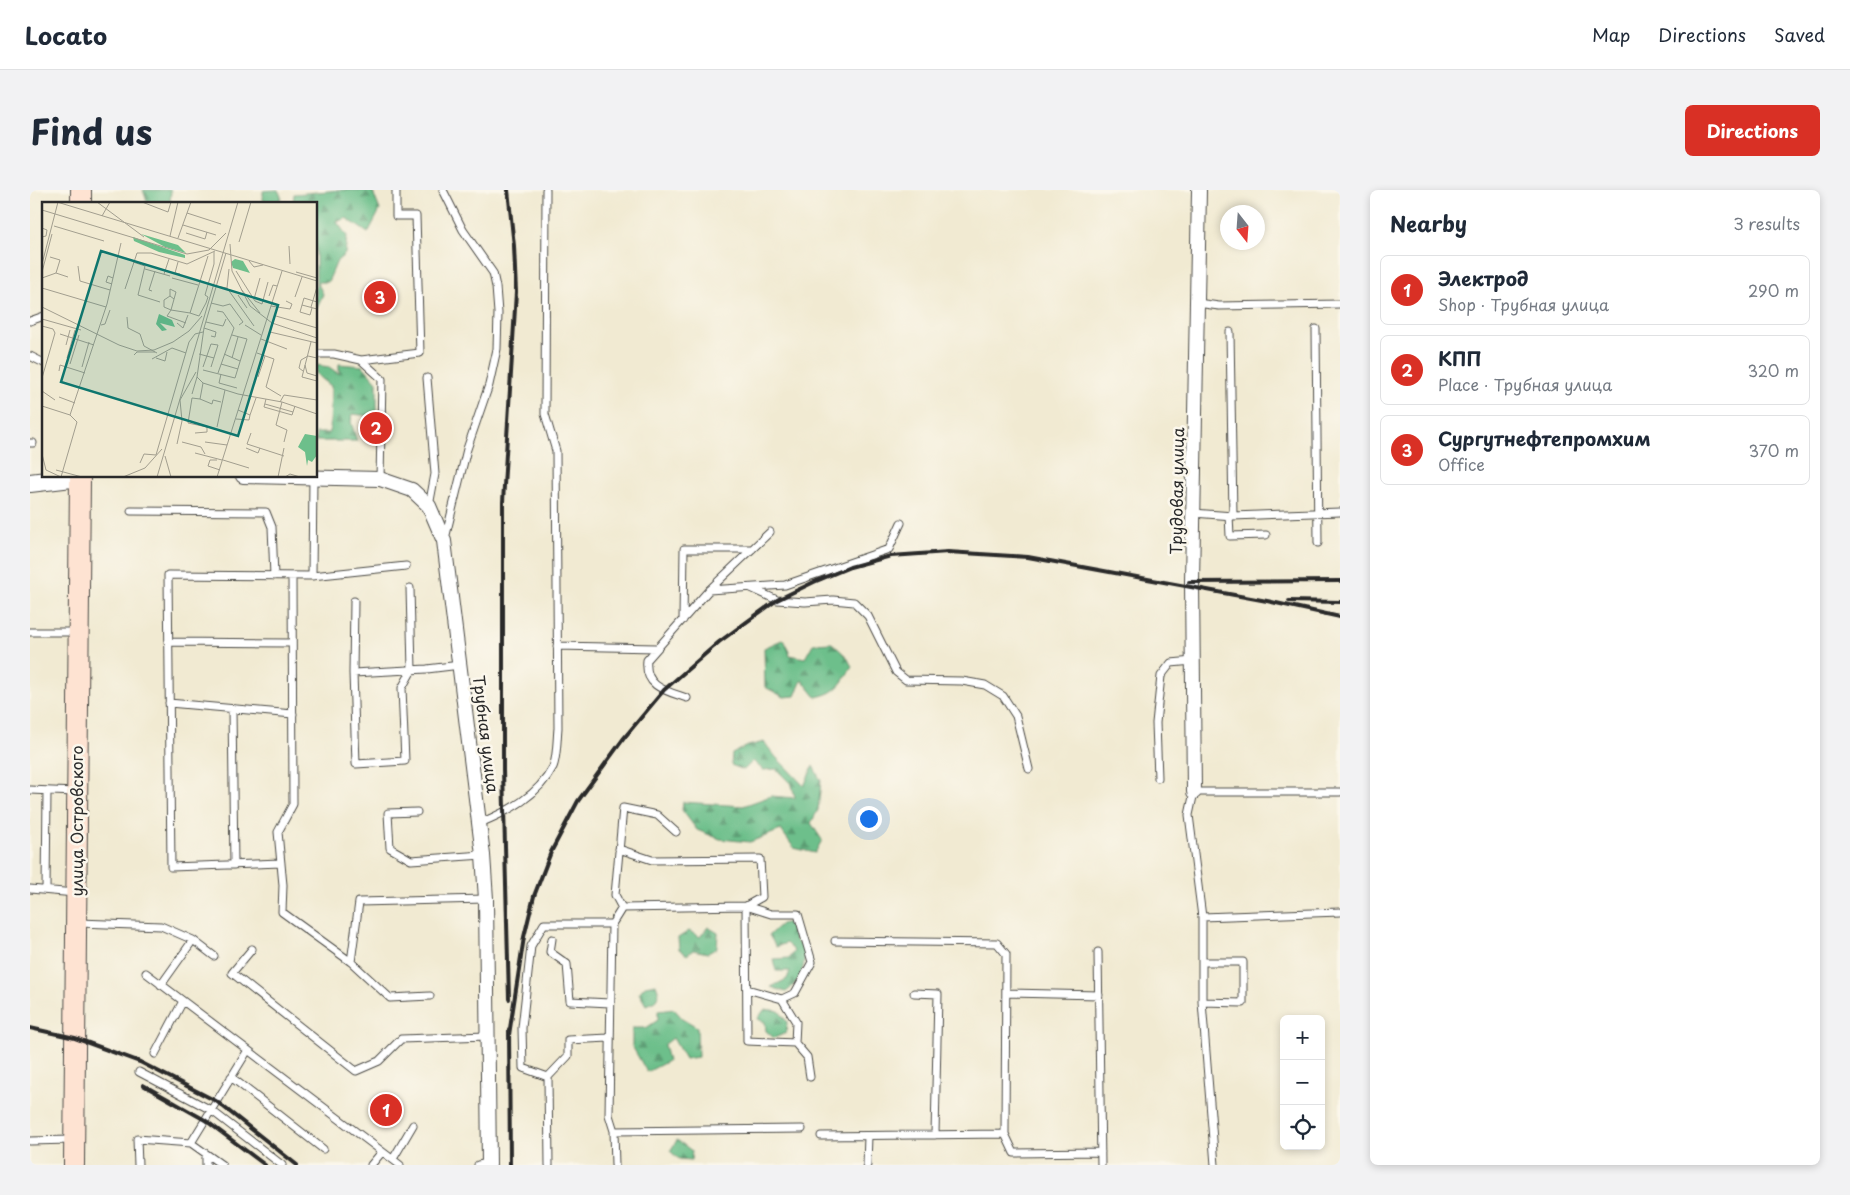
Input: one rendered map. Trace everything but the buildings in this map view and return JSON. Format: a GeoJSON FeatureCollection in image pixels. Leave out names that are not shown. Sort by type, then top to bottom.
{"type":"FeatureCollection","features":[{"type":"Feature","properties":{"kind":"main road","name":"улица Островского"},"geometry":{"type":"LineString","coordinates":[[74,1165],[78,632],[83,478]]}},
{"type":"Feature","properties":{"kind":"street","name":"Трудовая улица"},"geometry":{"type":"LineString","coordinates":[[1194,792],[1193,512],[1199,190]]}},
{"type":"Feature","properties":{"kind":"street","name":"Трубная улица"},"geometry":{"type":"LineString","coordinates":[[318,477],[380,479],[412,490],[429,506],[444,541],[480,822],[486,898],[488,1036],[485,1164]]}},
{"type":"Feature","properties":{"kind":"street"},"geometry":{"type":"LineString","coordinates":[[30,483],[74,478]]}},
{"type":"Feature","properties":{"kind":"lane"},"geometry":{"type":"LineString","coordinates":[[318,354],[334,354],[361,360],[420,353],[416,216],[396,216],[396,190]]}},
{"type":"Feature","properties":{"kind":"lane"},"geometry":{"type":"LineString","coordinates":[[442,190],[463,230],[493,273],[498,313],[497,349],[489,385],[467,449],[444,541]]}},
{"type":"Feature","properties":{"kind":"lane"},"geometry":{"type":"LineString","coordinates":[[480,822],[504,813],[532,794],[553,766],[558,728],[556,451],[544,414],[546,190]]}},
{"type":"Feature","properties":{"kind":"lane"},"geometry":{"type":"LineString","coordinates":[[1197,303],[1219,306],[1340,304]]}},
{"type":"Feature","properties":{"kind":"lane"},"geometry":{"type":"LineString","coordinates":[[30,321],[42,317]]}},
{"type":"Feature","properties":{"kind":"lane"},"geometry":{"type":"LineString","coordinates":[[1316,329],[1318,543]]}},
{"type":"Feature","properties":{"kind":"lane"},"geometry":{"type":"LineString","coordinates":[[1230,332],[1230,536],[1266,536]]}},
{"type":"Feature","properties":{"kind":"lane"},"geometry":{"type":"LineString","coordinates":[[30,356],[42,362]]}},
{"type":"Feature","properties":{"kind":"lane"},"geometry":{"type":"LineString","coordinates":[[361,360],[382,379],[380,479]]}},
{"type":"Feature","properties":{"kind":"lane"},"geometry":{"type":"LineString","coordinates":[[427,378],[435,474],[429,506]]}},
{"type":"Feature","properties":{"kind":"lane"},"geometry":{"type":"LineString","coordinates":[[312,576],[313,478]]}},
{"type":"Feature","properties":{"kind":"lane"},"geometry":{"type":"LineString","coordinates":[[131,512],[266,512],[272,527],[274,576]]}},
{"type":"Feature","properties":{"kind":"lane"},"geometry":{"type":"LineString","coordinates":[[1193,512],[1231,515],[1340,512]]}},
{"type":"Feature","properties":{"kind":"lane"},"geometry":{"type":"LineString","coordinates":[[709,590],[785,585],[889,549],[901,523]]}},
{"type":"Feature","properties":{"kind":"lane"},"geometry":{"type":"LineString","coordinates":[[687,698],[664,690],[651,680],[646,670],[647,660],[709,590],[770,532]]}},
{"type":"Feature","properties":{"kind":"lane"},"geometry":{"type":"LineString","coordinates":[[683,620],[684,549],[752,549]]}},
{"type":"Feature","properties":{"kind":"lane"},"geometry":{"type":"LineString","coordinates":[[281,863],[171,867],[168,575],[312,576],[406,566]]}},
{"type":"Feature","properties":{"kind":"lane"},"geometry":{"type":"LineString","coordinates":[[292,576],[293,804],[278,832],[283,885],[282,912],[351,962],[390,998],[430,996]]}},
{"type":"Feature","properties":{"kind":"lane"},"geometry":{"type":"LineString","coordinates":[[354,601],[353,673],[356,764],[405,761],[402,688],[412,670],[410,588]]}},
{"type":"Feature","properties":{"kind":"lane"},"geometry":{"type":"LineString","coordinates":[[751,588],[777,600],[854,602],[868,616],[896,672],[906,680],[962,681],[985,686],[1003,696],[1016,716],[1028,769]]}},
{"type":"Feature","properties":{"kind":"lane"},"geometry":{"type":"LineString","coordinates":[[30,632],[78,632]]}},
{"type":"Feature","properties":{"kind":"lane"},"geometry":{"type":"LineString","coordinates":[[168,642],[292,643]]}},
{"type":"Feature","properties":{"kind":"lane"},"geometry":{"type":"LineString","coordinates":[[557,646],[656,648]]}},
{"type":"Feature","properties":{"kind":"lane"},"geometry":{"type":"LineString","coordinates":[[1158,778],[1156,723],[1161,676],[1171,662],[1193,661]]}},
{"type":"Feature","properties":{"kind":"lane"},"geometry":{"type":"LineString","coordinates":[[353,673],[460,665]]}},
{"type":"Feature","properties":{"kind":"lane"},"geometry":{"type":"LineString","coordinates":[[169,703],[293,714]]}},
{"type":"Feature","properties":{"kind":"lane"},"geometry":{"type":"LineString","coordinates":[[232,709],[234,865]]}},
{"type":"Feature","properties":{"kind":"lane"},"geometry":{"type":"LineString","coordinates":[[30,790],[76,792]]}},
{"type":"Feature","properties":{"kind":"lane"},"geometry":{"type":"LineString","coordinates":[[46,890],[47,791]]}},
{"type":"Feature","properties":{"kind":"lane"},"geometry":{"type":"LineString","coordinates":[[1216,1165],[1202,1002],[1202,916],[1189,815],[1194,792],[1340,792]]}},
{"type":"Feature","properties":{"kind":"lane"},"geometry":{"type":"LineString","coordinates":[[622,908],[615,895],[623,808],[657,815],[676,832]]}},
{"type":"Feature","properties":{"kind":"lane"},"geometry":{"type":"LineString","coordinates":[[418,812],[388,813],[390,848],[411,860],[483,855]]}},
{"type":"Feature","properties":{"kind":"lane"},"geometry":{"type":"LineString","coordinates":[[619,849],[652,860],[760,859],[762,897],[746,906]]}},
{"type":"Feature","properties":{"kind":"lane"},"geometry":{"type":"LineString","coordinates":[[30,889],[76,893]]}},
{"type":"Feature","properties":{"kind":"lane"},"geometry":{"type":"LineString","coordinates":[[351,962],[359,902],[486,898]]}},
{"type":"Feature","properties":{"kind":"lane"},"geometry":{"type":"LineString","coordinates":[[746,906],[747,1041],[794,1043],[807,1057],[810,1077]]}},
{"type":"Feature","properties":{"kind":"lane"},"geometry":{"type":"LineString","coordinates":[[622,908],[746,906],[771,914],[798,914],[812,962],[795,993],[782,999],[746,990]]}},
{"type":"Feature","properties":{"kind":"lane"},"geometry":{"type":"LineString","coordinates":[[614,1165],[614,1131],[609,1114],[612,924],[622,908]]}},
{"type":"Feature","properties":{"kind":"lane"},"geometry":{"type":"LineString","coordinates":[[1202,916],[1340,912]]}},
{"type":"Feature","properties":{"kind":"lane"},"geometry":{"type":"LineString","coordinates":[[76,923],[161,926],[193,940],[214,956]]}},
{"type":"Feature","properties":{"kind":"lane"},"geometry":{"type":"LineString","coordinates":[[548,1077],[523,1068],[522,1028],[532,946],[544,924],[612,924]]}},
{"type":"Feature","properties":{"kind":"lane"},"geometry":{"type":"LineString","coordinates":[[552,939],[550,952],[567,964],[570,1001],[610,1003]]}},
{"type":"Feature","properties":{"kind":"lane"},"geometry":{"type":"LineString","coordinates":[[161,985],[193,940]]}},
{"type":"Feature","properties":{"kind":"lane"},"geometry":{"type":"LineString","coordinates":[[835,941],[997,943],[1006,954],[1005,1134],[1014,1153],[1101,1152]]}},
{"type":"Feature","properties":{"kind":"lane"},"geometry":{"type":"LineString","coordinates":[[252,948],[232,973],[356,1071],[379,1061],[401,1039],[488,1036]]}},
{"type":"Feature","properties":{"kind":"lane"},"geometry":{"type":"LineString","coordinates":[[1098,952],[1101,1165]]}},
{"type":"Feature","properties":{"kind":"lane"},"geometry":{"type":"LineString","coordinates":[[1202,962],[1243,962],[1243,1002],[1202,1002]]}},
{"type":"Feature","properties":{"kind":"lane"},"geometry":{"type":"LineString","coordinates":[[146,973],[400,1165]]}},
{"type":"Feature","properties":{"kind":"lane"},"geometry":{"type":"LineString","coordinates":[[914,993],[938,994],[935,1135]]}},
{"type":"Feature","properties":{"kind":"lane"},"geometry":{"type":"LineString","coordinates":[[1006,993],[1099,995]]}},
{"type":"Feature","properties":{"kind":"lane"},"geometry":{"type":"LineString","coordinates":[[782,999],[796,1022],[794,1043]]}},
{"type":"Feature","properties":{"kind":"lane"},"geometry":{"type":"LineString","coordinates":[[155,1054],[183,1001]]}},
{"type":"Feature","properties":{"kind":"lane"},"geometry":{"type":"LineString","coordinates":[[549,1165],[548,1077],[568,1056],[568,1040],[610,1038]]}},
{"type":"Feature","properties":{"kind":"lane"},"geometry":{"type":"LineString","coordinates":[[190,1143],[248,1050]]}},
{"type":"Feature","properties":{"kind":"lane"},"geometry":{"type":"LineString","coordinates":[[139,1072],[211,1110],[282,1165]]}},
{"type":"Feature","properties":{"kind":"lane"},"geometry":{"type":"LineString","coordinates":[[231,1077],[323,1149]]}},
{"type":"Feature","properties":{"kind":"lane"},"geometry":{"type":"LineString","coordinates":[[393,1159],[413,1124]]}},
{"type":"Feature","properties":{"kind":"lane"},"geometry":{"type":"LineString","coordinates":[[614,1131],[802,1129]]}},
{"type":"Feature","properties":{"kind":"lane"},"geometry":{"type":"LineString","coordinates":[[821,1136],[1005,1134]]}},
{"type":"Feature","properties":{"kind":"lane"},"geometry":{"type":"LineString","coordinates":[[867,1165],[868,1136]]}},
{"type":"Feature","properties":{"kind":"lane"},"geometry":{"type":"LineString","coordinates":[[138,1165],[137,1139],[190,1143],[222,1165]]}},
{"type":"Feature","properties":{"kind":"lane"},"geometry":{"type":"LineString","coordinates":[[30,1141],[74,1140]]}},
{"type":"Feature","properties":{"kind":"lane"},"geometry":{"type":"LineString","coordinates":[[371,1165],[382,1152]]}},
{"type":"Feature","properties":{"kind":"lane"},"geometry":{"type":"LineString","coordinates":[[206,1154],[206,1165]]}},
{"type":"Feature","properties":{"kind":"green space"},"geometry":{"type":"Polygon","coordinates":[[[143,190],[171,190],[170,202],[147,202],[143,190]]]}},
{"type":"Feature","properties":{"kind":"green space"},"geometry":{"type":"Polygon","coordinates":[[[278,190],[282,198],[276,202],[266,202],[263,200],[263,191],[278,190]]]}},
{"type":"Feature","properties":{"kind":"green space"},"geometry":{"type":"Polygon","coordinates":[[[342,190],[372,190],[380,210],[368,233],[346,218],[337,222],[347,236],[345,254],[337,261],[328,282],[318,282],[318,202],[293,202],[294,194],[342,190]]]}},
{"type":"Feature","properties":{"kind":"green space"},"geometry":{"type":"Polygon","coordinates":[[[318,284],[323,294],[318,305],[318,284]]]}},
{"type":"Feature","properties":{"kind":"green space"},"geometry":{"type":"Polygon","coordinates":[[[339,364],[363,366],[377,382],[377,410],[371,416],[352,414],[351,422],[357,441],[318,441],[318,433],[330,433],[331,386],[318,376],[318,365],[329,367],[339,374],[339,364]]]}},
{"type":"Feature","properties":{"kind":"green space"},"geometry":{"type":"Polygon","coordinates":[[[784,639],[790,655],[805,658],[813,644],[832,643],[847,657],[852,667],[838,687],[829,693],[816,697],[802,680],[795,696],[784,697],[765,687],[764,648],[784,639]]]}},
{"type":"Feature","properties":{"kind":"green space"},"geometry":{"type":"Polygon","coordinates":[[[764,742],[804,786],[813,766],[821,781],[818,810],[811,823],[822,840],[815,853],[794,848],[781,830],[750,842],[720,839],[697,830],[682,810],[683,802],[743,806],[771,796],[795,798],[792,785],[776,769],[763,770],[753,761],[744,770],[731,765],[732,754],[748,746],[764,742]]]}},
{"type":"Feature","properties":{"kind":"green space"},"geometry":{"type":"Polygon","coordinates":[[[790,922],[795,940],[805,950],[804,962],[799,978],[786,992],[771,987],[787,979],[790,971],[776,971],[773,959],[789,958],[794,951],[786,943],[776,947],[769,935],[781,924],[790,922]]]}},
{"type":"Feature","properties":{"kind":"green space"},"geometry":{"type":"Polygon","coordinates":[[[708,927],[718,933],[717,948],[708,953],[693,950],[687,955],[679,949],[678,938],[689,931],[700,937],[708,927]]]}},
{"type":"Feature","properties":{"kind":"green space"},"geometry":{"type":"Polygon","coordinates":[[[656,984],[659,993],[655,1001],[646,1005],[639,993],[645,986],[656,984]]]}},
{"type":"Feature","properties":{"kind":"green space"},"geometry":{"type":"Polygon","coordinates":[[[674,1009],[682,1018],[697,1027],[698,1057],[685,1059],[673,1038],[664,1045],[668,1061],[647,1072],[632,1046],[632,1028],[646,1028],[658,1020],[658,1011],[674,1009]]]}},
{"type":"Feature","properties":{"kind":"green space"},"geometry":{"type":"Polygon","coordinates":[[[765,1009],[779,1011],[787,1022],[786,1033],[774,1038],[766,1031],[765,1022],[757,1019],[765,1009]]]}},
{"type":"Feature","properties":{"kind":"green space"},"geometry":{"type":"Polygon","coordinates":[[[677,1140],[692,1151],[691,1160],[679,1159],[670,1151],[677,1140]]]}},
{"type":"Feature","properties":{"kind":"railway"},"geometry":{"type":"LineString","coordinates":[[508,190],[514,246],[516,292],[503,502],[503,770],[509,999]]}},
{"type":"Feature","properties":{"kind":"railway"},"geometry":{"type":"LineString","coordinates":[[509,1035],[524,937],[534,896],[551,852],[578,801],[624,738],[664,690],[719,642],[777,600],[850,567],[891,556],[948,552],[1028,557],[1267,601],[1340,617]]}},
{"type":"Feature","properties":{"kind":"railway"},"geometry":{"type":"LineString","coordinates":[[1189,582],[1340,581]]}},
{"type":"Feature","properties":{"kind":"railway"},"geometry":{"type":"LineString","coordinates":[[1289,601],[1340,602]]}},
{"type":"Feature","properties":{"kind":"railway"},"geometry":{"type":"LineString","coordinates":[[30,1028],[75,1038],[140,1062],[216,1101],[297,1165]]}},
{"type":"Feature","properties":{"kind":"railway"},"geometry":{"type":"LineString","coordinates":[[509,1029],[510,1165]]}},
{"type":"Feature","properties":{"kind":"railway"},"geometry":{"type":"LineString","coordinates":[[143,1085],[205,1120],[265,1165]]}},
{"type":"Feature","properties":{"kind":"place","name":"Сургутнефтепромхим"},"geometry":{"type":"Point","coordinates":[380,297]}},
{"type":"Feature","properties":{"kind":"place","name":"КПП"},"geometry":{"type":"Point","coordinates":[376,428]}},
{"type":"Feature","properties":{"kind":"place","name":"Электрод"},"geometry":{"type":"Point","coordinates":[386,1110]}}]}
